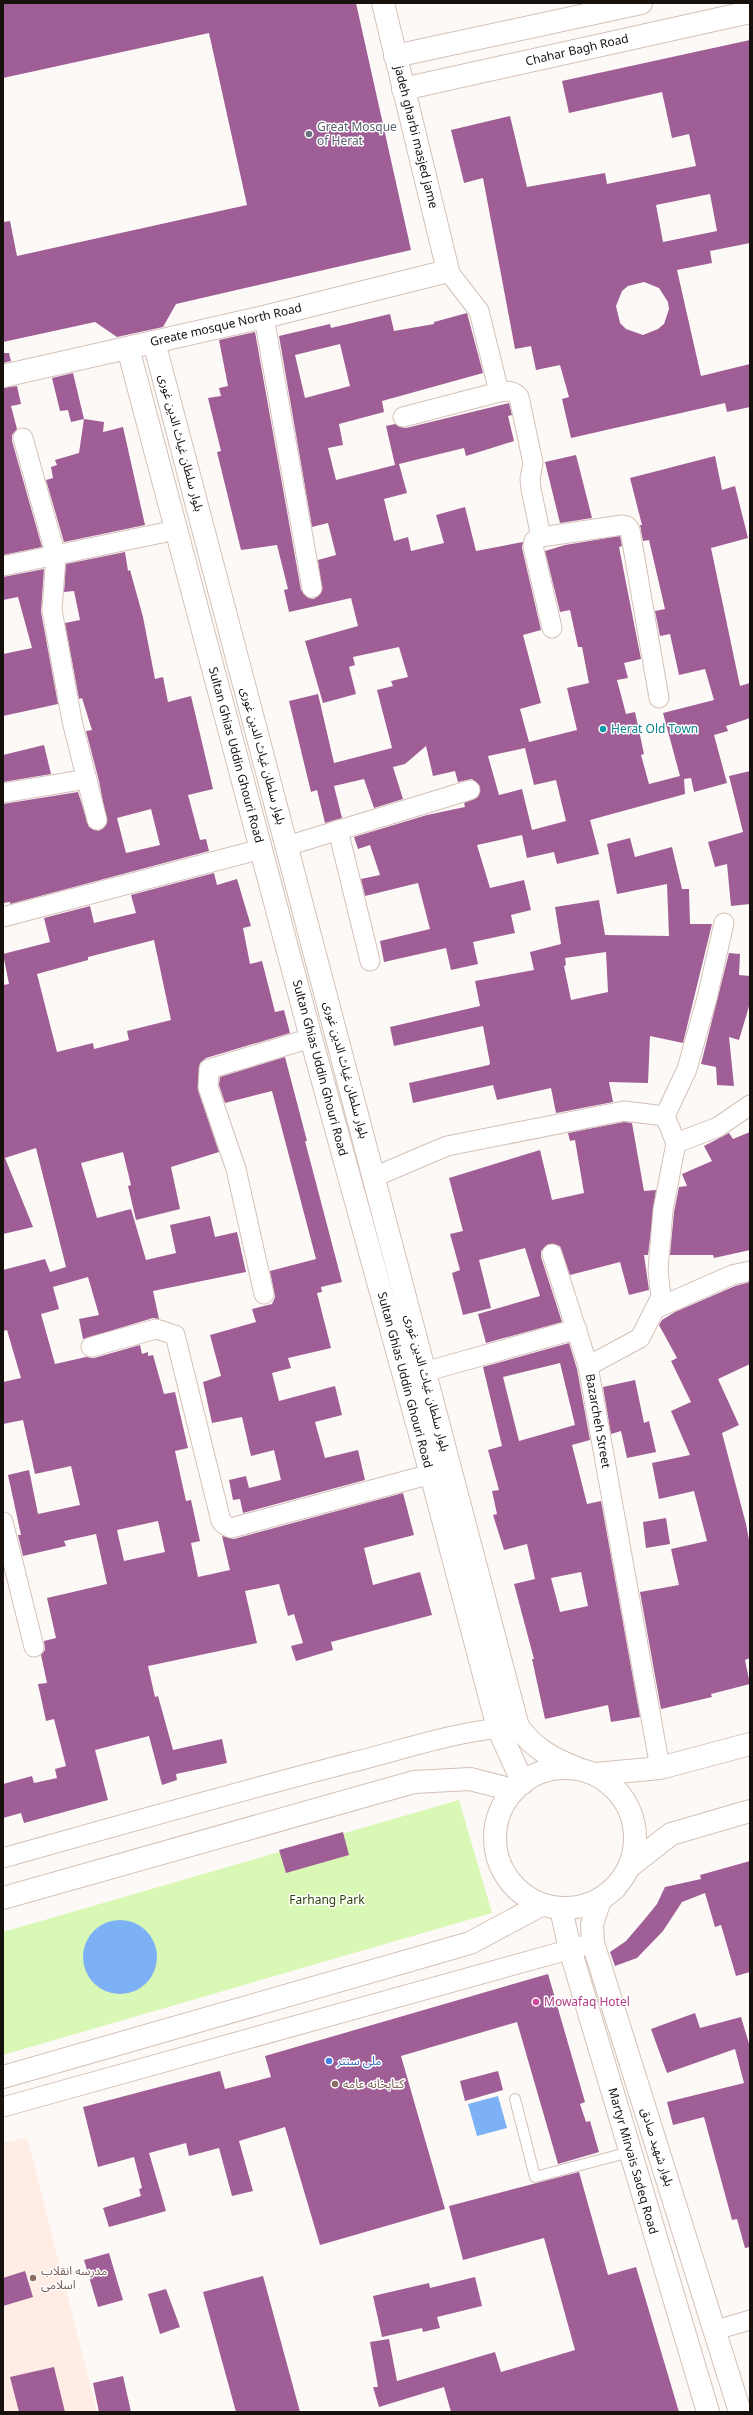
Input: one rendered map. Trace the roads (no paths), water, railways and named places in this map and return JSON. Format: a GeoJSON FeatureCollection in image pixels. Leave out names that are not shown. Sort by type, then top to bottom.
{"type":"FeatureCollection","features":[{"type":"Feature","properties":{"kind":"main road","name":"jadeh gharbi masjed jame"},"geometry":{"type":"LineString","coordinates":[[382,3],[448,271]]}},
{"type":"Feature","properties":{"kind":"main road"},"geometry":{"type":"LineString","coordinates":[[396,56],[641,3]]}},
{"type":"Feature","properties":{"kind":"main road","name":"Chahar Bagh Road"},"geometry":{"type":"LineString","coordinates":[[403,89],[750,12]]}},
{"type":"Feature","properties":{"kind":"main road","name":"Greate mosque North Road"},"geometry":{"type":"LineString","coordinates":[[3,376],[264,317],[448,271]]}},
{"type":"Feature","properties":{"kind":"main road","name":"بلوار سلطان غیاث الدین غوری"},"geometry":{"type":"LineString","coordinates":[[154,342],[424,1372],[508,1727],[554,1759],[586,1771]]}},
{"type":"Feature","properties":{"kind":"main road","name":"Sultan Ghias Uddin Ghouri Road"},"geometry":{"type":"LineString","coordinates":[[128,348],[311,1038],[431,1474],[508,1727],[518,1786]]}},
{"type":"Feature","properties":{"kind":"main road"},"geometry":{"type":"LineString","coordinates":[[750,1744],[660,1768],[586,1771],[557,1768],[539,1772],[518,1786],[500,1809],[494,1831],[496,1855],[505,1876],[521,1894],[551,1907],[581,1907],[600,1900],[615,1888],[630,1866],[671,1834],[750,1811]]}},
{"type":"Feature","properties":{"kind":"main road"},"geometry":{"type":"LineString","coordinates":[[586,1771],[614,1787],[627,1804],[632,1817],[636,1845],[630,1866]]}},
{"type":"Feature","properties":{"kind":"main road"},"geometry":{"type":"LineString","coordinates":[[3,1898],[414,1782],[470,1780],[518,1786]]}},
{"type":"Feature","properties":{"kind":"main road","name":"بلوار شهید صادق"},"geometry":{"type":"LineString","coordinates":[[615,1888],[600,1900],[592,1924],[593,1943],[716,2330],[740,2412]]}},
{"type":"Feature","properties":{"kind":"main road"},"geometry":{"type":"LineString","coordinates":[[3,2077],[470,1943],[551,1907]]}},
{"type":"Feature","properties":{"kind":"main road","name":"Martyr Mirvais Sadeq Road"},"geometry":{"type":"LineString","coordinates":[[551,1907],[570,1949],[708,2412]]}},
{"type":"Feature","properties":{"kind":"street"},"geometry":{"type":"LineString","coordinates":[[448,271],[479,311],[499,392]]}},
{"type":"Feature","properties":{"kind":"street"},"geometry":{"type":"LineString","coordinates":[[264,317],[312,588]]}},
{"type":"Feature","properties":{"kind":"street"},"geometry":{"type":"LineString","coordinates":[[403,417],[499,392],[515,392],[519,397],[532,463],[530,484],[541,537]]}},
{"type":"Feature","properties":{"kind":"street"},"geometry":{"type":"LineString","coordinates":[[23,438],[56,556],[52,610],[72,721],[97,820]]}},
{"type":"Feature","properties":{"kind":"street"},"geometry":{"type":"LineString","coordinates":[[552,628],[533,546],[534,541],[541,537],[622,525],[627,526],[630,530],[659,698]]}},
{"type":"Feature","properties":{"kind":"street"},"geometry":{"type":"LineString","coordinates":[[3,566],[176,530]]}},
{"type":"Feature","properties":{"kind":"street"},"geometry":{"type":"LineString","coordinates":[[3,793],[87,779]]}},
{"type":"Feature","properties":{"kind":"street"},"geometry":{"type":"LineString","coordinates":[[287,846],[470,790]]}},
{"type":"Feature","properties":{"kind":"street"},"geometry":{"type":"LineString","coordinates":[[338,830],[370,961]]}},
{"type":"Feature","properties":{"kind":"street"},"geometry":{"type":"LineString","coordinates":[[3,918],[261,849]]}},
{"type":"Feature","properties":{"kind":"street"},"geometry":{"type":"LineString","coordinates":[[724,923],[707,998],[687,1069],[665,1116],[676,1143],[718,1127],[750,1105]]}},
{"type":"Feature","properties":{"kind":"street"},"geometry":{"type":"LineString","coordinates":[[264,1294],[236,1169],[208,1087],[209,1069],[311,1038]]}},
{"type":"Feature","properties":{"kind":"street"},"geometry":{"type":"LineString","coordinates":[[374,1177],[447,1146],[624,1111],[665,1116]]}},
{"type":"Feature","properties":{"kind":"street","name":"Bazarcheh Street"},"geometry":{"type":"LineString","coordinates":[[660,1768],[588,1366],[640,1338],[661,1297],[658,1270],[663,1210],[676,1143]]}},
{"type":"Feature","properties":{"kind":"street"},"geometry":{"type":"LineString","coordinates":[[552,1254],[588,1366]]}},
{"type":"Feature","properties":{"kind":"street"},"geometry":{"type":"LineString","coordinates":[[655,1308],[732,1275],[750,1271]]}},
{"type":"Feature","properties":{"kind":"street"},"geometry":{"type":"LineString","coordinates":[[91,1346],[156,1329],[174,1335],[221,1520],[225,1525],[231,1528],[431,1474]]}},
{"type":"Feature","properties":{"kind":"street"},"geometry":{"type":"LineString","coordinates":[[424,1372],[577,1329]]}},
{"type":"Feature","properties":{"kind":"street"},"geometry":{"type":"LineString","coordinates":[[3,1522],[34,1647]]}},
{"type":"Feature","properties":{"kind":"street"},"geometry":{"type":"LineString","coordinates":[[3,1858],[310,1773],[508,1727]]}},
{"type":"Feature","properties":{"kind":"street"},"geometry":{"type":"LineString","coordinates":[[3,2107],[593,1943]]}},
{"type":"Feature","properties":{"kind":"street"},"geometry":{"type":"LineString","coordinates":[[716,2330],[750,2320]]}},
{"type":"Feature","properties":{"kind":"lane"},"geometry":{"type":"LineString","coordinates":[[515,2099],[535,2177],[630,2152]]}},
{"type":"Feature","properties":{"kind":"water"},"geometry":{"type":"Polygon","coordinates":[[[120,1920],[134,1923],[146,1931],[154,1943],[157,1957],[154,1971],[146,1983],[134,1991],[120,1994],[106,1991],[94,1983],[86,1971],[83,1957],[86,1943],[94,1931],[106,1923],[120,1920]]]}},
{"type":"Feature","properties":{"kind":"water"},"geometry":{"type":"Polygon","coordinates":[[[498,2096],[507,2128],[477,2136],[468,2104],[498,2096]]]}},
{"type":"Feature","properties":{"kind":"place","name":"Great Mosque of Herat"},"geometry":{"type":"Point","coordinates":[309,134]}},
{"type":"Feature","properties":{"kind":"place","name":"Herat Old Town"},"geometry":{"type":"Point","coordinates":[603,729]}},
{"type":"Feature","properties":{"kind":"place","name":"Mowafaq Hotel"},"geometry":{"type":"Point","coordinates":[536,2002]}},
{"type":"Feature","properties":{"kind":"place","name":"ملی سنتر"},"geometry":{"type":"Point","coordinates":[329,2061]}},
{"type":"Feature","properties":{"kind":"place","name":"کتابخانه عامه"},"geometry":{"type":"Point","coordinates":[335,2084]}},
{"type":"Feature","properties":{"kind":"place","name":"مدرسه انقلاب اسلامی"},"geometry":{"type":"Point","coordinates":[33,2278]}},
{"type":"Feature","properties":{"kind":"park label","name":"Farhang Park"},"geometry":{"type":"Point","coordinates":[327,1900]}}]}
